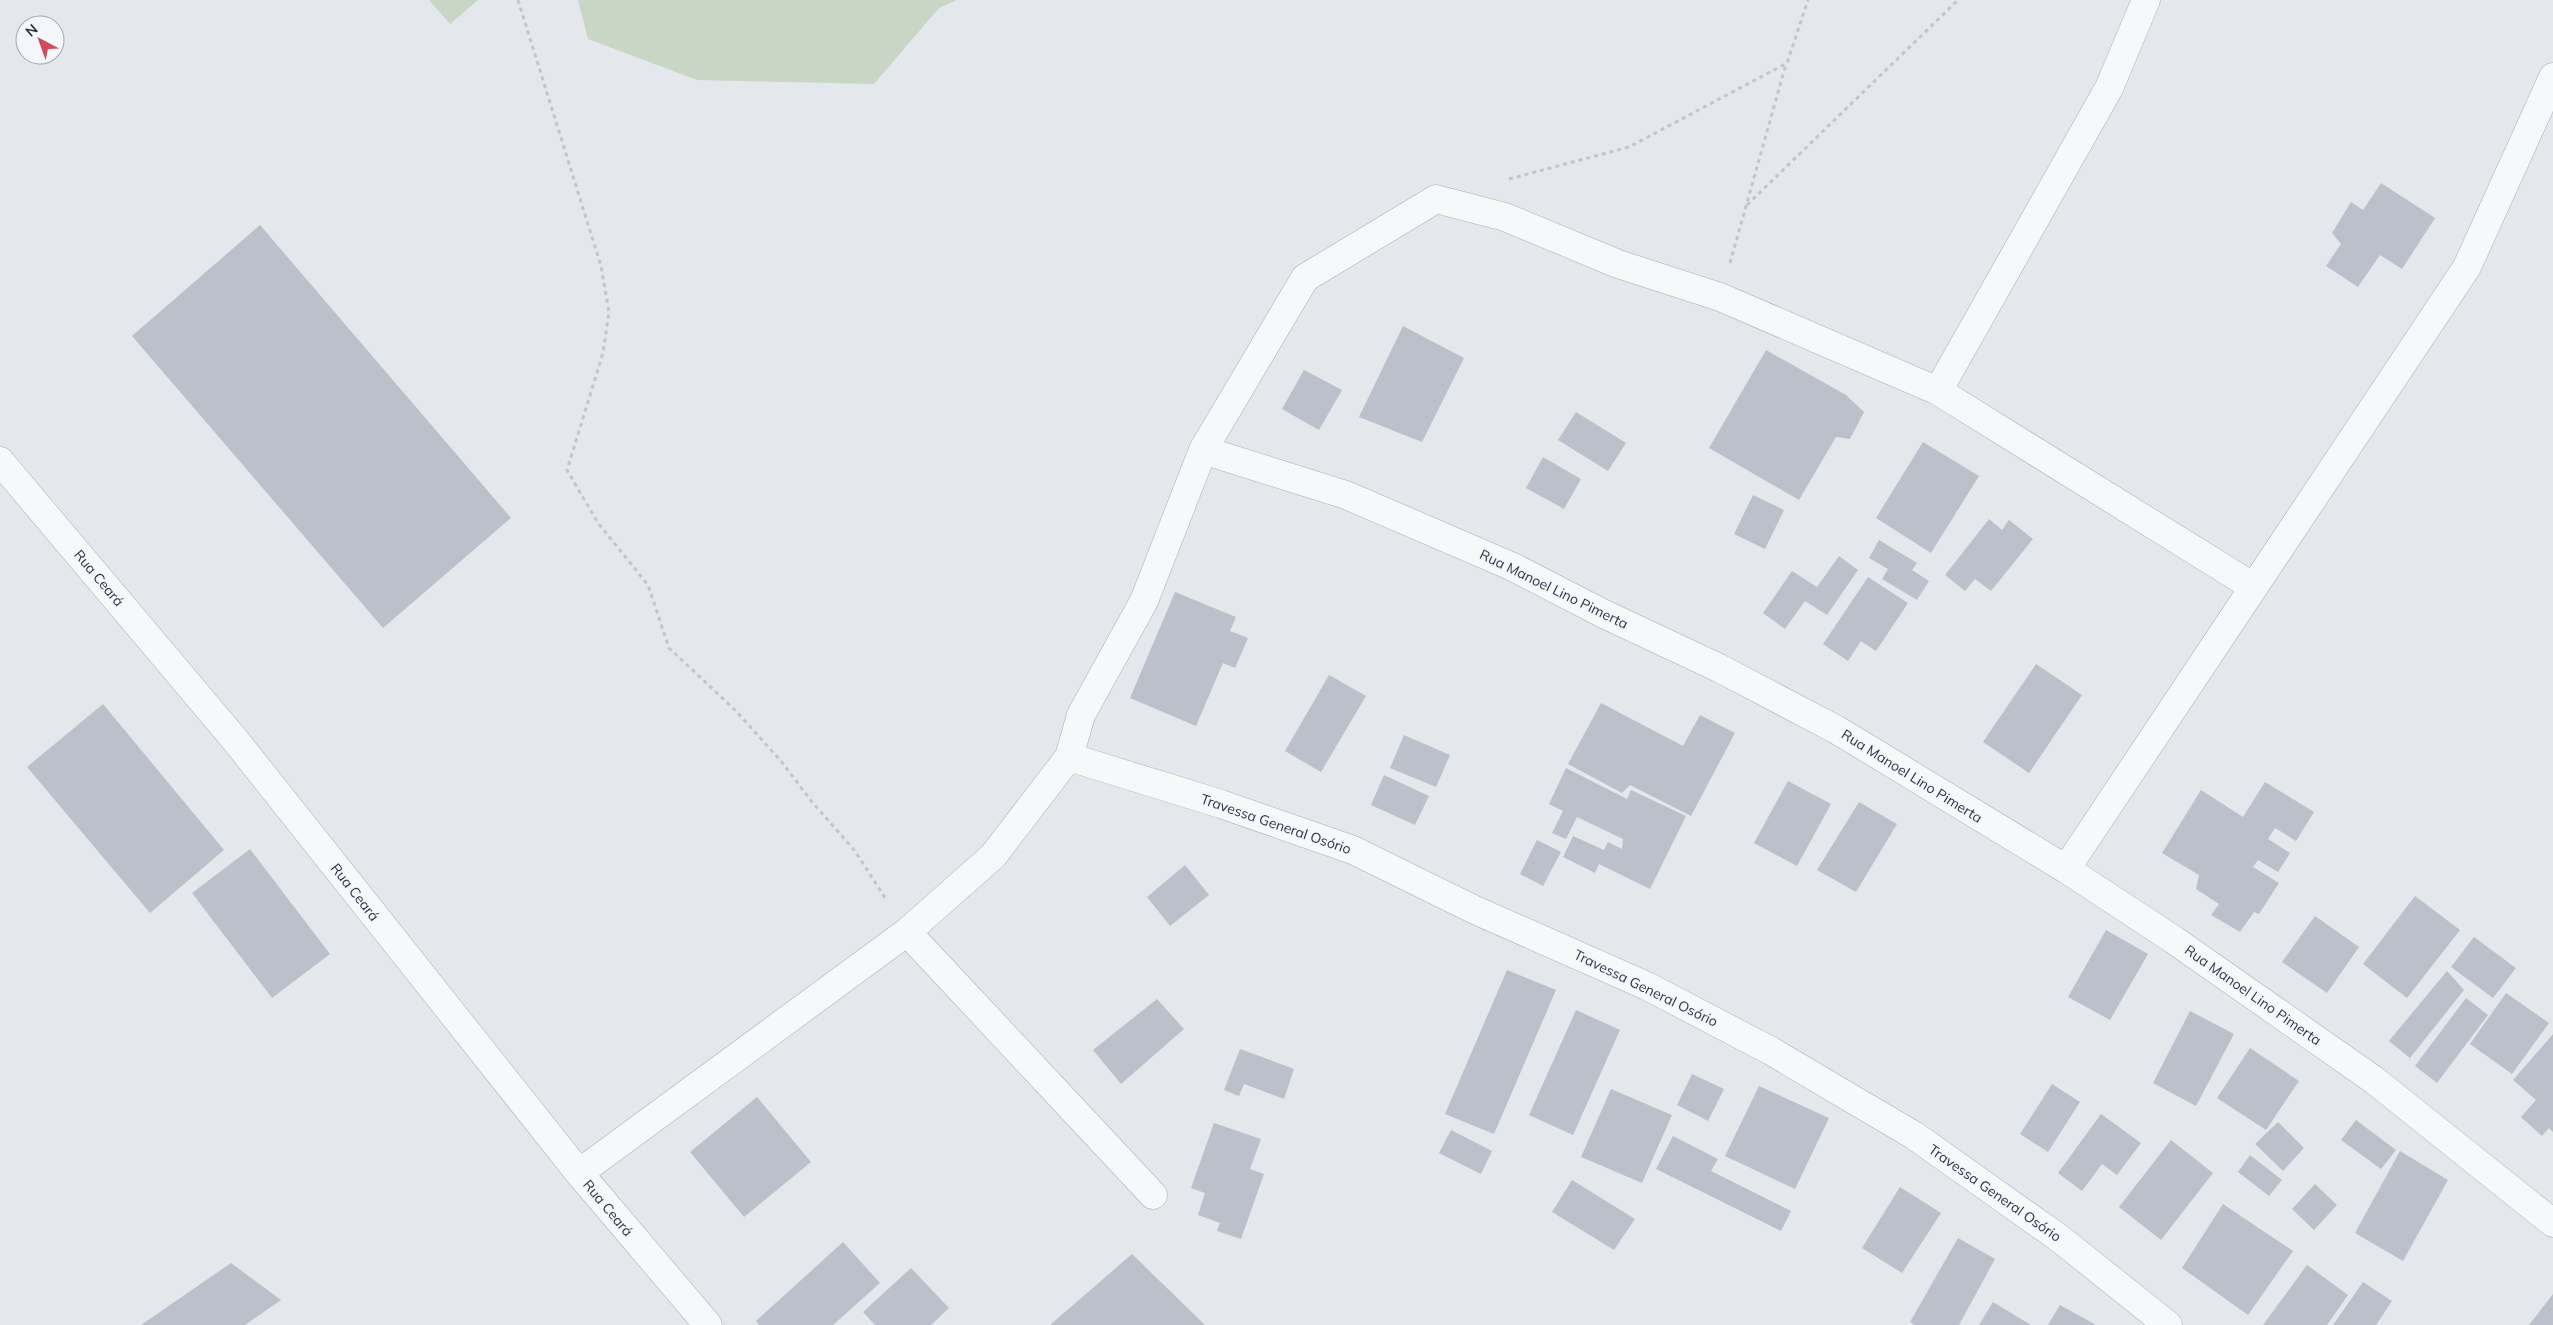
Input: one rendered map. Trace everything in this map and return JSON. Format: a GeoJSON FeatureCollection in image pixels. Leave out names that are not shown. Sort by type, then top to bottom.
{"type":"FeatureCollection","features":[{"type":"Feature","properties":{"kind":"street"},"geometry":{"type":"LineString","coordinates":[[1938,391],[2110,88],[2146,0]]}},
{"type":"Feature","properties":{"kind":"street"},"geometry":{"type":"LineString","coordinates":[[2066,869],[2252,586],[2467,267],[2553,77]]}},
{"type":"Feature","properties":{"kind":"street"},"geometry":{"type":"LineString","coordinates":[[579,1173],[907,932],[993,856],[1069,756],[1081,715],[1144,601],[1203,450],[1305,278],[1436,199],[1505,217],[1618,264],[1720,297],[1938,391],[2252,586]]}},
{"type":"Feature","properties":{"kind":"street","name":"Rua Manoel Lino Pimerta"},"geometry":{"type":"LineString","coordinates":[[1203,450],[1346,495],[1513,566],[1604,614],[1719,668],[1837,730],[2066,869],[2174,940],[2374,1080],[2553,1223]]}},
{"type":"Feature","properties":{"kind":"street","name":"Rua Ceará"},"geometry":{"type":"LineString","coordinates":[[0,461],[236,741],[579,1173],[708,1325]]}},
{"type":"Feature","properties":{"kind":"street","name":"Travessa General Osório"},"geometry":{"type":"LineString","coordinates":[[1069,756],[1221,804],[1353,850],[1475,910],[1647,986],[1772,1051],[1915,1136],[2059,1238],[2168,1325]]}},
{"type":"Feature","properties":{"kind":"street"},"geometry":{"type":"LineString","coordinates":[[907,932],[1153,1195]]}},
{"type":"Feature","properties":{"kind":"path"},"geometry":{"type":"LineString","coordinates":[[518,0],[600,266],[608,312],[603,353],[567,470],[598,523],[648,585],[669,648],[736,710],[782,761],[812,802],[855,852],[907,932]]}},
{"type":"Feature","properties":{"kind":"path"},"geometry":{"type":"LineString","coordinates":[[1720,297],[1787,64],[1808,0]]}},
{"type":"Feature","properties":{"kind":"path"},"geometry":{"type":"LineString","coordinates":[[1747,205],[1958,0]]}},
{"type":"Feature","properties":{"kind":"path"},"geometry":{"type":"LineString","coordinates":[[1504,181],[1629,147],[1787,64]]}},
{"type":"Feature","properties":{"kind":"green space"},"geometry":{"type":"Polygon","coordinates":[[[429,0],[478,0],[450,24],[429,0]]]}},
{"type":"Feature","properties":{"kind":"green space"},"geometry":{"type":"Polygon","coordinates":[[[578,0],[957,0],[939,8],[874,84],[697,80],[588,39],[578,0]]]}},
{"type":"Feature","properties":{"kind":"building"},"geometry":{"type":"Polygon","coordinates":[[[2381,183],[2435,218],[2402,269],[2380,255],[2358,287],[2326,266],[2341,244],[2332,233],[2351,202],[2363,210],[2381,183]]]}},
{"type":"Feature","properties":{"kind":"building"},"geometry":{"type":"Polygon","coordinates":[[[260,225],[511,518],[383,628],[132,336],[260,225]]]}},
{"type":"Feature","properties":{"kind":"building"},"geometry":{"type":"Polygon","coordinates":[[[1403,326],[1464,358],[1422,442],[1359,417],[1403,326]]]}},
{"type":"Feature","properties":{"kind":"building"},"geometry":{"type":"Polygon","coordinates":[[[1766,350],[1846,395],[1864,412],[1850,439],[1836,437],[1799,500],[1709,448],[1766,350]]]}},
{"type":"Feature","properties":{"kind":"building"},"geometry":{"type":"Polygon","coordinates":[[[1304,370],[1342,390],[1319,430],[1282,409],[1304,370]]]}},
{"type":"Feature","properties":{"kind":"building"},"geometry":{"type":"Polygon","coordinates":[[[1576,412],[1626,443],[1608,471],[1558,440],[1576,412]]]}},
{"type":"Feature","properties":{"kind":"building"},"geometry":{"type":"Polygon","coordinates":[[[1923,442],[1979,476],[1931,553],[1876,518],[1923,442]]]}},
{"type":"Feature","properties":{"kind":"building"},"geometry":{"type":"Polygon","coordinates":[[[1543,457],[1581,479],[1564,509],[1526,488],[1543,457]]]}},
{"type":"Feature","properties":{"kind":"building"},"geometry":{"type":"Polygon","coordinates":[[[1753,495],[1784,510],[1765,549],[1734,534],[1753,495]]]}},
{"type":"Feature","properties":{"kind":"building"},"geometry":{"type":"Polygon","coordinates":[[[1989,519],[2002,530],[2009,520],[2033,539],[1991,591],[1975,579],[1965,591],[1945,575],[1989,519]]]}},
{"type":"Feature","properties":{"kind":"building"},"geometry":{"type":"Polygon","coordinates":[[[1879,540],[1917,563],[1912,570],[1929,581],[1917,600],[1882,579],[1888,569],[1869,558],[1879,540]]]}},
{"type":"Feature","properties":{"kind":"building"},"geometry":{"type":"Polygon","coordinates":[[[1839,556],[1858,570],[1827,615],[1805,601],[1785,629],[1763,613],[1792,571],[1817,587],[1839,556]]]}},
{"type":"Feature","properties":{"kind":"building"},"geometry":{"type":"Polygon","coordinates":[[[1868,577],[1908,603],[1876,651],[1861,641],[1848,661],[1823,644],[1868,577]]]}},
{"type":"Feature","properties":{"kind":"building"},"geometry":{"type":"Polygon","coordinates":[[[1175,592],[1236,617],[1230,631],[1248,638],[1235,668],[1223,663],[1196,726],[1130,698],[1175,592]]]}},
{"type":"Feature","properties":{"kind":"building"},"geometry":{"type":"Polygon","coordinates":[[[2036,664],[2082,695],[2029,773],[1983,742],[2036,664]]]}},
{"type":"Feature","properties":{"kind":"building"},"geometry":{"type":"Polygon","coordinates":[[[1329,675],[1366,696],[1321,772],[1285,751],[1329,675]]]}},
{"type":"Feature","properties":{"kind":"building"},"geometry":{"type":"Polygon","coordinates":[[[1601,703],[1683,746],[1700,715],[1735,733],[1691,816],[1630,785],[1622,793],[1568,764],[1601,703]]]}},
{"type":"Feature","properties":{"kind":"building"},"geometry":{"type":"Polygon","coordinates":[[[103,704],[224,850],[150,913],[27,767],[103,704]]]}},
{"type":"Feature","properties":{"kind":"building"},"geometry":{"type":"Polygon","coordinates":[[[1404,735],[1450,755],[1436,787],[1390,768],[1404,735]]]}},
{"type":"Feature","properties":{"kind":"building"},"geometry":{"type":"Polygon","coordinates":[[[1566,768],[1627,799],[1631,790],[1686,816],[1650,889],[1599,864],[1595,873],[1563,857],[1573,836],[1604,850],[1608,842],[1622,849],[1623,839],[1577,817],[1566,839],[1552,833],[1563,811],[1549,804],[1566,768]]]}},
{"type":"Feature","properties":{"kind":"building"},"geometry":{"type":"Polygon","coordinates":[[[1384,775],[1429,796],[1415,825],[1371,805],[1384,775]]]}},
{"type":"Feature","properties":{"kind":"building"},"geometry":{"type":"Polygon","coordinates":[[[1788,781],[1831,804],[1797,866],[1754,843],[1788,781]]]}},
{"type":"Feature","properties":{"kind":"building"},"geometry":{"type":"Polygon","coordinates":[[[2265,782],[2314,812],[2296,841],[2275,828],[2268,839],[2290,853],[2278,872],[2258,860],[2253,867],[2279,883],[2259,914],[2254,912],[2240,932],[2211,915],[2219,904],[2196,889],[2199,875],[2162,853],[2201,790],[2243,817],[2265,782]]]}},
{"type":"Feature","properties":{"kind":"building"},"geometry":{"type":"Polygon","coordinates":[[[1859,802],[1897,824],[1856,892],[1817,870],[1859,802]]]}},
{"type":"Feature","properties":{"kind":"building"},"geometry":{"type":"Polygon","coordinates":[[[1537,840],[1561,852],[1543,886],[1520,874],[1537,840]]]}},
{"type":"Feature","properties":{"kind":"building"},"geometry":{"type":"Polygon","coordinates":[[[250,849],[330,954],[272,998],[192,893],[250,849]]]}},
{"type":"Feature","properties":{"kind":"building"},"geometry":{"type":"Polygon","coordinates":[[[1185,865],[1209,895],[1170,926],[1147,897],[1185,865]]]}},
{"type":"Feature","properties":{"kind":"building"},"geometry":{"type":"Polygon","coordinates":[[[2415,896],[2460,930],[2407,998],[2363,964],[2415,896]]]}},
{"type":"Feature","properties":{"kind":"building"},"geometry":{"type":"Polygon","coordinates":[[[2315,916],[2359,947],[2327,993],[2282,962],[2315,916]]]}},
{"type":"Feature","properties":{"kind":"building"},"geometry":{"type":"Polygon","coordinates":[[[2106,930],[2148,954],[2110,1020],[2068,997],[2106,930]]]}},
{"type":"Feature","properties":{"kind":"building"},"geometry":{"type":"Polygon","coordinates":[[[2474,937],[2516,968],[2493,998],[2451,967],[2474,937]]]}},
{"type":"Feature","properties":{"kind":"building"},"geometry":{"type":"Polygon","coordinates":[[[1507,970],[1556,990],[1494,1134],[1445,1114],[1507,970]]]}},
{"type":"Feature","properties":{"kind":"building"},"geometry":{"type":"Polygon","coordinates":[[[2447,971],[2464,990],[2410,1058],[2389,1041],[2447,971]]]}},
{"type":"Feature","properties":{"kind":"building"},"geometry":{"type":"Polygon","coordinates":[[[2506,993],[2549,1023],[2512,1074],[2470,1044],[2506,993]]]}},
{"type":"Feature","properties":{"kind":"building"},"geometry":{"type":"Polygon","coordinates":[[[2466,998],[2488,1015],[2437,1083],[2415,1066],[2466,998]]]}},
{"type":"Feature","properties":{"kind":"building"},"geometry":{"type":"Polygon","coordinates":[[[1157,999],[1184,1029],[1121,1084],[1093,1050],[1157,999]]]}},
{"type":"Feature","properties":{"kind":"building"},"geometry":{"type":"Polygon","coordinates":[[[1576,1010],[1620,1030],[1573,1135],[1529,1115],[1576,1010]]]}},
{"type":"Feature","properties":{"kind":"building"},"geometry":{"type":"Polygon","coordinates":[[[2190,1011],[2234,1034],[2196,1106],[2153,1083],[2190,1011]]]}},
{"type":"Feature","properties":{"kind":"building"},"geometry":{"type":"Polygon","coordinates":[[[2553,1034],[2553,1132],[2549,1128],[2542,1136],[2521,1117],[2536,1100],[2513,1080],[2553,1034]]]}},
{"type":"Feature","properties":{"kind":"building"},"geometry":{"type":"Polygon","coordinates":[[[2250,1048],[2299,1081],[2266,1130],[2217,1098],[2250,1048]]]}},
{"type":"Feature","properties":{"kind":"building"},"geometry":{"type":"Polygon","coordinates":[[[1240,1049],[1294,1069],[1284,1099],[1244,1084],[1239,1096],[1224,1090],[1240,1049]]]}},
{"type":"Feature","properties":{"kind":"building"},"geometry":{"type":"Polygon","coordinates":[[[1692,1074],[1724,1089],[1708,1121],[1677,1105],[1692,1074]]]}},
{"type":"Feature","properties":{"kind":"building"},"geometry":{"type":"Polygon","coordinates":[[[2052,1084],[2080,1102],[2048,1152],[2020,1134],[2052,1084]]]}},
{"type":"Feature","properties":{"kind":"building"},"geometry":{"type":"Polygon","coordinates":[[[1759,1086],[1829,1118],[1795,1189],[1725,1156],[1759,1086]]]}},
{"type":"Feature","properties":{"kind":"building"},"geometry":{"type":"Polygon","coordinates":[[[1611,1089],[1672,1115],[1642,1183],[1581,1157],[1611,1089]]]}},
{"type":"Feature","properties":{"kind":"building"},"geometry":{"type":"Polygon","coordinates":[[[757,1097],[811,1162],[744,1217],[690,1152],[757,1097]]]}},
{"type":"Feature","properties":{"kind":"building"},"geometry":{"type":"Polygon","coordinates":[[[2101,1114],[2141,1143],[2117,1175],[2102,1164],[2082,1191],[2058,1173],[2101,1114]]]}},
{"type":"Feature","properties":{"kind":"building"},"geometry":{"type":"Polygon","coordinates":[[[2356,1120],[2396,1150],[2381,1169],[2341,1140],[2356,1120]]]}},
{"type":"Feature","properties":{"kind":"building"},"geometry":{"type":"Polygon","coordinates":[[[2278,1122],[2304,1148],[2283,1171],[2255,1144],[2278,1122]]]}},
{"type":"Feature","properties":{"kind":"building"},"geometry":{"type":"Polygon","coordinates":[[[1214,1123],[1261,1139],[1250,1169],[1264,1174],[1241,1239],[1217,1231],[1220,1223],[1198,1215],[1205,1193],[1191,1188],[1214,1123]]]}},
{"type":"Feature","properties":{"kind":"building"},"geometry":{"type":"Polygon","coordinates":[[[1451,1130],[1492,1151],[1481,1174],[1439,1153],[1451,1130]]]}},
{"type":"Feature","properties":{"kind":"building"},"geometry":{"type":"Polygon","coordinates":[[[1673,1136],[1718,1159],[1711,1171],[1791,1211],[1781,1231],[1656,1169],[1673,1136]]]}},
{"type":"Feature","properties":{"kind":"building"},"geometry":{"type":"Polygon","coordinates":[[[2171,1140],[2213,1173],[2161,1240],[2119,1207],[2171,1140]]]}},
{"type":"Feature","properties":{"kind":"building"},"geometry":{"type":"Polygon","coordinates":[[[2400,1151],[2448,1180],[2403,1261],[2355,1233],[2400,1151]]]}},
{"type":"Feature","properties":{"kind":"building"},"geometry":{"type":"Polygon","coordinates":[[[2250,1155],[2282,1180],[2269,1196],[2238,1172],[2250,1155]]]}},
{"type":"Feature","properties":{"kind":"building"},"geometry":{"type":"Polygon","coordinates":[[[1572,1180],[1635,1219],[1614,1250],[1552,1212],[1572,1180]]]}},
{"type":"Feature","properties":{"kind":"building"},"geometry":{"type":"Polygon","coordinates":[[[2315,1184],[2337,1205],[2314,1230],[2292,1209],[2315,1184]]]}},
{"type":"Feature","properties":{"kind":"building"},"geometry":{"type":"Polygon","coordinates":[[[1900,1187],[1941,1213],[1902,1273],[1862,1248],[1900,1187]]]}},
{"type":"Feature","properties":{"kind":"building"},"geometry":{"type":"Polygon","coordinates":[[[2223,1204],[2293,1251],[2248,1315],[2182,1268],[2223,1204]]]}},
{"type":"Feature","properties":{"kind":"building"},"geometry":{"type":"Polygon","coordinates":[[[1958,1238],[1995,1259],[1959,1325],[1915,1325],[1910,1322],[1958,1238]]]}},
{"type":"Feature","properties":{"kind":"building"},"geometry":{"type":"Polygon","coordinates":[[[843,1242],[880,1283],[833,1325],[759,1325],[756,1321],[843,1242]]]}},
{"type":"Feature","properties":{"kind":"building"},"geometry":{"type":"Polygon","coordinates":[[[1132,1254],[1205,1325],[1050,1325],[1132,1254]]]}},
{"type":"Feature","properties":{"kind":"building"},"geometry":{"type":"Polygon","coordinates":[[[231,1263],[281,1300],[245,1325],[141,1325],[231,1263]]]}},
{"type":"Feature","properties":{"kind":"building"},"geometry":{"type":"Polygon","coordinates":[[[2307,1265],[2348,1295],[2327,1325],[2263,1325],[2307,1265]]]}},
{"type":"Feature","properties":{"kind":"building"},"geometry":{"type":"Polygon","coordinates":[[[911,1268],[949,1308],[931,1325],[875,1325],[863,1312],[911,1268]]]}},
{"type":"Feature","properties":{"kind":"building"},"geometry":{"type":"Polygon","coordinates":[[[2363,1282],[2392,1301],[2376,1325],[2333,1325],[2363,1282]]]}},
{"type":"Feature","properties":{"kind":"building"},"geometry":{"type":"Polygon","coordinates":[[[2553,1294],[2553,1325],[2529,1325],[2553,1294]]]}},
{"type":"Feature","properties":{"kind":"building"},"geometry":{"type":"Polygon","coordinates":[[[1993,1302],[2031,1325],[1979,1325],[1993,1302]]]}},
{"type":"Feature","properties":{"kind":"building"},"geometry":{"type":"Polygon","coordinates":[[[2060,1305],[2096,1325],[2048,1325],[2060,1305]]]}}]}
